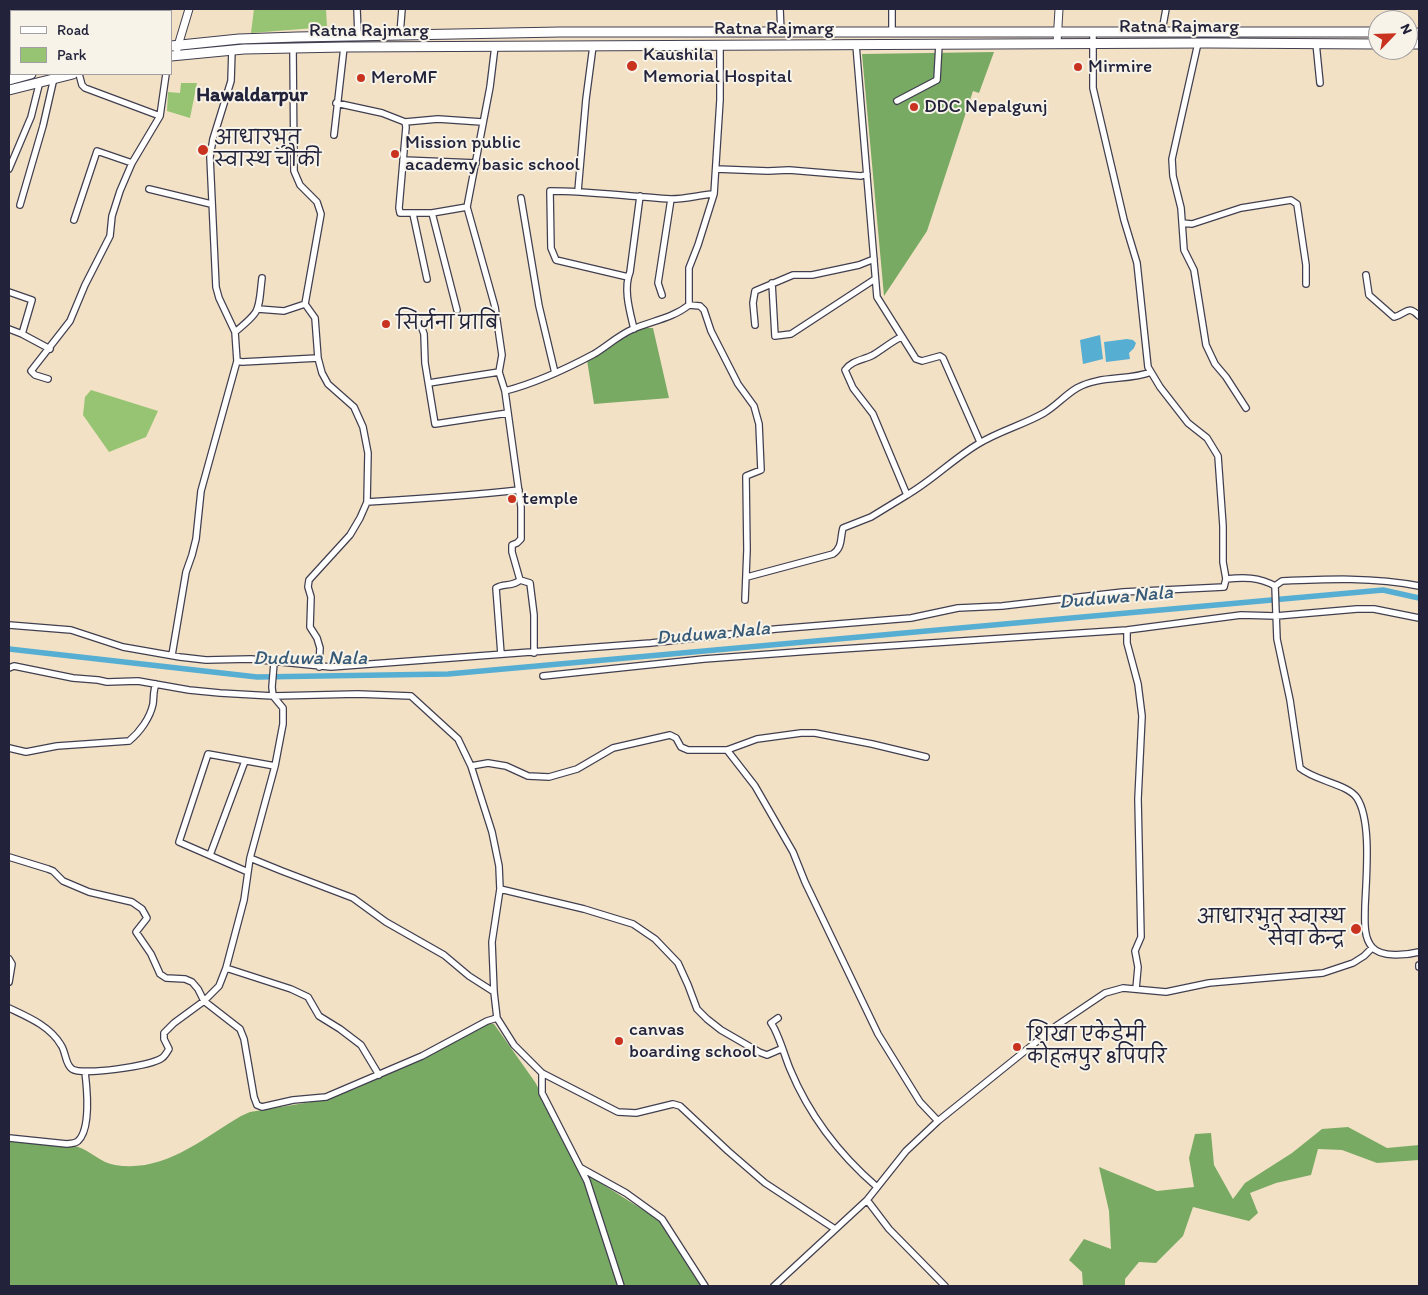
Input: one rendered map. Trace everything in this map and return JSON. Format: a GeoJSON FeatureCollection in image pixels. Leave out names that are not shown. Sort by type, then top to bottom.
{"type":"FeatureCollection","features":[{"type":"Feature","properties":{"kind":"highway","name":"Ratna Rajmarg"},"geometry":{"type":"LineString","coordinates":[[175,45],[239,39],[560,32],[1368,32]]}},
{"type":"Feature","properties":{"kind":"highway","name":"Ratna Rajmarg"},"geometry":{"type":"LineString","coordinates":[[172,56],[232,50],[344,47],[1368,44]]}},
{"type":"Feature","properties":{"kind":"highway"},"geometry":{"type":"LineString","coordinates":[[9,80],[27,75]]}},
{"type":"Feature","properties":{"kind":"highway"},"geometry":{"type":"LineString","coordinates":[[9,90],[69,75]]}},
{"type":"Feature","properties":{"kind":"street"},"geometry":{"type":"LineString","coordinates":[[172,56],[189,9]]}},
{"type":"Feature","properties":{"kind":"street"},"geometry":{"type":"LineString","coordinates":[[358,9],[358,35]]}},
{"type":"Feature","properties":{"kind":"street"},"geometry":{"type":"LineString","coordinates":[[400,34],[402,9]]}},
{"type":"Feature","properties":{"kind":"street"},"geometry":{"type":"LineString","coordinates":[[780,9],[781,33]]}},
{"type":"Feature","properties":{"kind":"street"},"geometry":{"type":"LineString","coordinates":[[892,9],[892,32]]}},
{"type":"Feature","properties":{"kind":"street"},"geometry":{"type":"LineString","coordinates":[[1057,44],[1059,9]]}},
{"type":"Feature","properties":{"kind":"street"},"geometry":{"type":"LineString","coordinates":[[1162,31],[1166,9]]}},
{"type":"Feature","properties":{"kind":"street"},"geometry":{"type":"LineString","coordinates":[[9,625],[71,630],[123,647],[206,660],[251,659],[319,667],[398,663],[688,640],[776,629],[902,619],[958,608],[1002,606],[1123,592],[1224,588],[1226,579],[1222,562],[1218,456],[1207,438],[1188,423],[1160,387],[1148,367],[1138,263],[1124,220],[1093,88],[1092,32]]}},
{"type":"Feature","properties":{"kind":"street"},"geometry":{"type":"LineString","coordinates":[[1198,43],[1172,159],[1173,176],[1181,208],[1184,250],[1194,270],[1206,345],[1215,364],[1226,376],[1246,408]]}},
{"type":"Feature","properties":{"kind":"street"},"geometry":{"type":"LineString","coordinates":[[898,101],[937,80],[939,44]]}},
{"type":"Feature","properties":{"kind":"street"},"geometry":{"type":"LineString","coordinates":[[1316,44],[1320,82]]}},
{"type":"Feature","properties":{"kind":"street"},"geometry":{"type":"LineString","coordinates":[[689,305],[689,268],[714,194],[720,100],[720,45]]}},
{"type":"Feature","properties":{"kind":"street"},"geometry":{"type":"LineString","coordinates":[[856,45],[877,297],[916,359],[922,361],[940,356],[943,358],[980,442]]}},
{"type":"Feature","properties":{"kind":"street"},"geometry":{"type":"LineString","coordinates":[[495,46],[490,87],[467,207],[495,308],[502,355],[499,372],[505,391],[521,507],[522,539],[512,545],[512,552],[520,580]]}},
{"type":"Feature","properties":{"kind":"street"},"geometry":{"type":"LineString","coordinates":[[578,191],[586,99],[593,46]]}},
{"type":"Feature","properties":{"kind":"street"},"geometry":{"type":"LineString","coordinates":[[334,135],[336,103],[344,47]]}},
{"type":"Feature","properties":{"kind":"street"},"geometry":{"type":"LineString","coordinates":[[293,48],[294,171],[300,185],[317,202],[321,214],[304,304],[315,318],[318,358],[322,373],[328,384],[354,407],[363,427],[368,452],[367,502],[350,535],[309,580],[308,586],[311,597],[310,627],[317,638],[320,648],[319,667]]}},
{"type":"Feature","properties":{"kind":"street"},"geometry":{"type":"LineString","coordinates":[[172,655],[186,572],[196,539],[201,491],[237,361],[236,332],[219,298],[216,287],[210,157],[213,139],[231,81],[232,50]]}},
{"type":"Feature","properties":{"kind":"street"},"geometry":{"type":"LineString","coordinates":[[79,75],[82,85],[85,88],[160,116]]}},
{"type":"Feature","properties":{"kind":"street"},"geometry":{"type":"LineString","coordinates":[[48,380],[35,375],[31,371],[70,321],[85,285],[110,236],[112,216],[120,191],[132,163],[160,116],[166,75]]}},
{"type":"Feature","properties":{"kind":"street"},"geometry":{"type":"LineString","coordinates":[[20,205],[43,126],[54,78]]}},
{"type":"Feature","properties":{"kind":"street"},"geometry":{"type":"LineString","coordinates":[[9,169],[31,117],[40,81]]}},
{"type":"Feature","properties":{"kind":"street"},"geometry":{"type":"LineString","coordinates":[[336,103],[382,113],[405,122],[438,119],[482,122]]}},
{"type":"Feature","properties":{"kind":"street"},"geometry":{"type":"LineString","coordinates":[[405,122],[400,213],[432,213],[467,207]]}},
{"type":"Feature","properties":{"kind":"street"},"geometry":{"type":"LineString","coordinates":[[74,220],[97,151],[132,163]]}},
{"type":"Feature","properties":{"kind":"street"},"geometry":{"type":"LineString","coordinates":[[402,160],[476,163]]}},
{"type":"Feature","properties":{"kind":"street"},"geometry":{"type":"LineString","coordinates":[[716,169],[789,170],[861,176],[867,174]]}},
{"type":"Feature","properties":{"kind":"street"},"geometry":{"type":"LineString","coordinates":[[149,190],[211,204]]}},
{"type":"Feature","properties":{"kind":"street"},"geometry":{"type":"LineString","coordinates":[[628,277],[556,260],[551,248],[550,191],[578,191],[671,199],[714,194]]}},
{"type":"Feature","properties":{"kind":"street"},"geometry":{"type":"LineString","coordinates":[[634,329],[628,302],[628,277],[640,196]]}},
{"type":"Feature","properties":{"kind":"street"},"geometry":{"type":"LineString","coordinates":[[520,198],[539,306],[555,373]]}},
{"type":"Feature","properties":{"kind":"street"},"geometry":{"type":"LineString","coordinates":[[662,295],[658,283],[671,199]]}},
{"type":"Feature","properties":{"kind":"street"},"geometry":{"type":"LineString","coordinates":[[1182,223],[1192,224],[1242,208],[1291,200],[1297,204],[1306,264],[1306,284]]}},
{"type":"Feature","properties":{"kind":"street"},"geometry":{"type":"LineString","coordinates":[[432,213],[457,310]]}},
{"type":"Feature","properties":{"kind":"street"},"geometry":{"type":"LineString","coordinates":[[413,214],[427,278]]}},
{"type":"Feature","properties":{"kind":"street"},"geometry":{"type":"LineString","coordinates":[[755,325],[753,303],[755,291],[794,275],[812,276],[859,265],[874,259]]}},
{"type":"Feature","properties":{"kind":"street"},"geometry":{"type":"LineString","coordinates":[[1366,276],[1369,295],[1394,317],[1408,309],[1418,311]]}},
{"type":"Feature","properties":{"kind":"street"},"geometry":{"type":"LineString","coordinates":[[236,332],[255,315],[258,309],[262,278]]}},
{"type":"Feature","properties":{"kind":"street"},"geometry":{"type":"LineString","coordinates":[[772,283],[775,336],[791,334],[875,279]]}},
{"type":"Feature","properties":{"kind":"street"},"geometry":{"type":"LineString","coordinates":[[9,292],[32,300],[22,334]]}},
{"type":"Feature","properties":{"kind":"street"},"geometry":{"type":"LineString","coordinates":[[258,309],[284,311],[304,304]]}},
{"type":"Feature","properties":{"kind":"street"},"geometry":{"type":"LineString","coordinates":[[505,391],[526,386],[555,373],[593,354],[634,329],[675,315],[689,305],[700,306],[704,310],[711,330],[738,384],[754,406],[758,416],[761,470],[746,476],[746,600]]}},
{"type":"Feature","properties":{"kind":"street"},"geometry":{"type":"LineString","coordinates":[[419,320],[424,334],[425,363],[435,424],[508,412]]}},
{"type":"Feature","properties":{"kind":"street"},"geometry":{"type":"LineString","coordinates":[[9,329],[50,349]]}},
{"type":"Feature","properties":{"kind":"street"},"geometry":{"type":"LineString","coordinates":[[901,337],[870,356],[848,365],[845,370],[853,388],[873,414],[907,495]]}},
{"type":"Feature","properties":{"kind":"street"},"geometry":{"type":"LineString","coordinates":[[237,361],[318,358]]}},
{"type":"Feature","properties":{"kind":"street"},"geometry":{"type":"LineString","coordinates":[[429,382],[499,372]]}},
{"type":"Feature","properties":{"kind":"street"},"geometry":{"type":"LineString","coordinates":[[747,577],[833,554],[841,546],[843,528],[871,517],[907,495],[980,442],[1019,426],[1046,412],[1077,388],[1090,383],[1140,376],[1151,372]]}},
{"type":"Feature","properties":{"kind":"street"},"geometry":{"type":"LineString","coordinates":[[367,502],[438,496],[471,496],[519,490]]}},
{"type":"Feature","properties":{"kind":"street"},"geometry":{"type":"LineString","coordinates":[[1226,579],[1244,577],[1265,580],[1275,586]]}},
{"type":"Feature","properties":{"kind":"street"},"geometry":{"type":"LineString","coordinates":[[1275,586],[1282,581],[1354,578],[1401,582],[1419,586]]}},
{"type":"Feature","properties":{"kind":"street"},"geometry":{"type":"LineString","coordinates":[[520,580],[530,583],[534,615],[534,652]]}},
{"type":"Feature","properties":{"kind":"street"},"geometry":{"type":"LineString","coordinates":[[501,654],[496,588],[498,586],[515,584],[520,580]]}},
{"type":"Feature","properties":{"kind":"street"},"geometry":{"type":"LineString","coordinates":[[1275,586],[1277,639],[1290,700],[1300,768],[1308,774],[1352,791],[1362,808],[1366,850],[1365,925],[1367,938],[1372,948],[1384,954],[1411,954],[1419,952]]}},
{"type":"Feature","properties":{"kind":"street"},"geometry":{"type":"LineString","coordinates":[[543,676],[704,659],[1127,630],[1241,615],[1357,609],[1419,618]]}},
{"type":"Feature","properties":{"kind":"street"},"geometry":{"type":"LineString","coordinates":[[1127,630],[1127,642],[1138,684],[1142,716],[1138,792],[1141,937],[1135,951],[1138,967],[1136,989]]}},
{"type":"Feature","properties":{"kind":"street"},"geometry":{"type":"LineString","coordinates":[[9,1008],[47,1029],[62,1046],[70,1067],[74,1070],[85,1072],[108,1070],[149,1063],[161,1058],[169,1049],[164,1039],[164,1033],[174,1023],[204,1001],[219,986],[226,968],[244,900],[250,858],[275,766],[283,724],[283,708],[273,696],[274,662]]}},
{"type":"Feature","properties":{"kind":"street"},"geometry":{"type":"LineString","coordinates":[[9,668],[14,666],[27,667],[41,672],[107,682],[138,681],[189,690],[273,696],[333,694],[411,696],[458,739],[471,766],[492,832],[499,866],[500,889],[492,942],[494,992],[497,1018],[514,1045],[542,1073],[618,1112],[636,1114],[673,1104],[680,1106],[765,1183],[835,1229]]}},
{"type":"Feature","properties":{"kind":"street"},"geometry":{"type":"LineString","coordinates":[[9,748],[26,752],[57,746],[129,741],[144,724],[150,712],[156,684]]}},
{"type":"Feature","properties":{"kind":"street"},"geometry":{"type":"LineString","coordinates":[[471,766],[488,763],[506,766],[528,776],[554,776],[577,769],[613,748],[670,735],[676,738],[681,746],[688,750],[727,750],[757,739],[815,733],[926,757]]}},
{"type":"Feature","properties":{"kind":"street"},"geometry":{"type":"LineString","coordinates":[[727,750],[755,786],[793,852],[809,891],[878,1034],[920,1102],[938,1121]]}},
{"type":"Feature","properties":{"kind":"street"},"geometry":{"type":"LineString","coordinates":[[248,872],[179,842],[208,754],[275,766]]}},
{"type":"Feature","properties":{"kind":"street"},"geometry":{"type":"LineString","coordinates":[[210,855],[244,760]]}},
{"type":"Feature","properties":{"kind":"street"},"geometry":{"type":"LineString","coordinates":[[9,858],[48,869],[53,871],[63,881],[89,892],[132,902],[142,909],[147,918],[136,932],[151,954],[160,974],[166,978],[185,979],[192,982],[204,1001],[240,1029],[257,1105],[262,1107],[293,1100],[326,1097],[422,1056],[487,1021],[497,1018]]}},
{"type":"Feature","properties":{"kind":"street"},"geometry":{"type":"LineString","coordinates":[[250,858],[354,898],[386,922],[444,955],[469,976],[494,992]]}},
{"type":"Feature","properties":{"kind":"street"},"geometry":{"type":"LineString","coordinates":[[500,889],[584,909],[633,924],[655,939],[678,963],[697,1009],[707,1019],[721,1030],[759,1052],[767,1055],[781,1049]]}},
{"type":"Feature","properties":{"kind":"street"},"geometry":{"type":"LineString","coordinates":[[774,1286],[867,1200],[906,1151],[938,1121],[1056,1026],[1104,993],[1123,988],[1166,992],[1209,983],[1323,973],[1353,963],[1372,948]]}},
{"type":"Feature","properties":{"kind":"street"},"geometry":{"type":"LineString","coordinates":[[9,959],[12,964],[9,982]]}},
{"type":"Feature","properties":{"kind":"street"},"geometry":{"type":"LineString","coordinates":[[226,968],[291,989],[308,997],[319,1016],[362,1045],[379,1075]]}},
{"type":"Feature","properties":{"kind":"street"},"geometry":{"type":"LineString","coordinates":[[778,1018],[771,1023],[781,1049],[790,1070],[823,1130],[862,1174],[877,1187]]}},
{"type":"Feature","properties":{"kind":"street"},"geometry":{"type":"LineString","coordinates":[[9,1138],[67,1144],[76,1143],[83,1131],[87,1113],[88,1090],[85,1072]]}},
{"type":"Feature","properties":{"kind":"street"},"geometry":{"type":"LineString","coordinates":[[542,1073],[542,1092],[587,1181],[621,1286]]}},
{"type":"Feature","properties":{"kind":"street"},"geometry":{"type":"LineString","coordinates":[[581,1168],[626,1193],[662,1219],[706,1286]]}},
{"type":"Feature","properties":{"kind":"street"},"geometry":{"type":"LineString","coordinates":[[867,1200],[889,1229],[944,1286]]}},
{"type":"Feature","properties":{"kind":"green space"},"geometry":{"type":"Polygon","coordinates":[[[254,9],[326,9],[327,27],[251,33],[254,9]]]}},
{"type":"Feature","properties":{"kind":"green space"},"geometry":{"type":"Polygon","coordinates":[[[994,52],[979,93],[973,91],[927,231],[884,296],[862,54],[994,52]]]}},
{"type":"Feature","properties":{"kind":"green space"},"geometry":{"type":"Polygon","coordinates":[[[181,83],[197,83],[190,118],[167,111],[168,92],[180,93],[181,83]]]}},
{"type":"Feature","properties":{"kind":"green space"},"geometry":{"type":"Polygon","coordinates":[[[638,328],[653,328],[669,398],[594,404],[587,360],[638,328]]]}},
{"type":"Feature","properties":{"kind":"green space"},"geometry":{"type":"Polygon","coordinates":[[[91,390],[158,411],[146,437],[109,452],[83,415],[85,397],[91,390]]]}},
{"type":"Feature","properties":{"kind":"green space"},"geometry":{"type":"Polygon","coordinates":[[[486,1024],[494,1024],[535,1082],[585,1173],[662,1222],[703,1286],[9,1286],[9,1142],[71,1145],[83,1149],[110,1164],[133,1166],[150,1164],[182,1152],[250,1112],[323,1100],[357,1088],[486,1024]]]}},
{"type":"Feature","properties":{"kind":"green space"},"geometry":{"type":"Polygon","coordinates":[[[1348,1127],[1387,1148],[1419,1145],[1419,1160],[1377,1163],[1342,1150],[1318,1149],[1311,1175],[1276,1183],[1250,1193],[1258,1213],[1249,1221],[1193,1207],[1183,1236],[1156,1263],[1139,1262],[1125,1279],[1125,1286],[1083,1286],[1082,1272],[1069,1260],[1084,1239],[1111,1249],[1109,1211],[1099,1167],[1157,1191],[1194,1187],[1189,1158],[1195,1134],[1211,1133],[1214,1165],[1233,1199],[1245,1183],[1292,1153],[1322,1129],[1348,1127]]]}},
{"type":"Feature","properties":{"kind":"water"},"geometry":{"type":"Polygon","coordinates":[[[1100,335],[1103,359],[1083,364],[1080,340],[1100,335]]]}},
{"type":"Feature","properties":{"kind":"water"},"geometry":{"type":"Polygon","coordinates":[[[1133,340],[1136,343],[1129,353],[1130,359],[1106,362],[1104,342],[1133,340]]]}},
{"type":"Feature","properties":{"kind":"waterway","name":"Duduwa Nala"},"geometry":{"type":"LineString","coordinates":[[9,649],[257,677],[448,674],[1383,590],[1419,598]]}},
{"type":"Feature","properties":{"kind":"place","name":"Kaushila Memorial Hospital"},"geometry":{"type":"Point","coordinates":[632,66]}},
{"type":"Feature","properties":{"kind":"place","name":"Mirmire"},"geometry":{"type":"Point","coordinates":[1078,67]}},
{"type":"Feature","properties":{"kind":"place","name":"MeroMF"},"geometry":{"type":"Point","coordinates":[361,78]}},
{"type":"Feature","properties":{"kind":"place","name":"DDC Nepalgunj"},"geometry":{"type":"Point","coordinates":[914,107]}},
{"type":"Feature","properties":{"kind":"place","name":"आधारभुत स्वास्थ चौकी"},"geometry":{"type":"Point","coordinates":[203,150]}},
{"type":"Feature","properties":{"kind":"place","name":"Mission public academy basic school"},"geometry":{"type":"Point","coordinates":[395,154]}},
{"type":"Feature","properties":{"kind":"place","name":"सिर्जना प्राबि"},"geometry":{"type":"Point","coordinates":[386,324]}},
{"type":"Feature","properties":{"kind":"place","name":"temple"},"geometry":{"type":"Point","coordinates":[512,499]}},
{"type":"Feature","properties":{"kind":"place","name":"आधारभुत स्वास्थ सेवा केन्द्र"},"geometry":{"type":"Point","coordinates":[1356,929]}},
{"type":"Feature","properties":{"kind":"place","name":"canvas boarding school"},"geometry":{"type":"Point","coordinates":[619,1041]}},
{"type":"Feature","properties":{"kind":"place","name":"शिखा एकेडेमी कोहलपुर 8पिपरि"},"geometry":{"type":"Point","coordinates":[1017,1047]}},
{"type":"Feature","properties":{"kind":"district","name":"Hawaldarpur"},"geometry":{"type":"Point","coordinates":[252,96]}}]}
